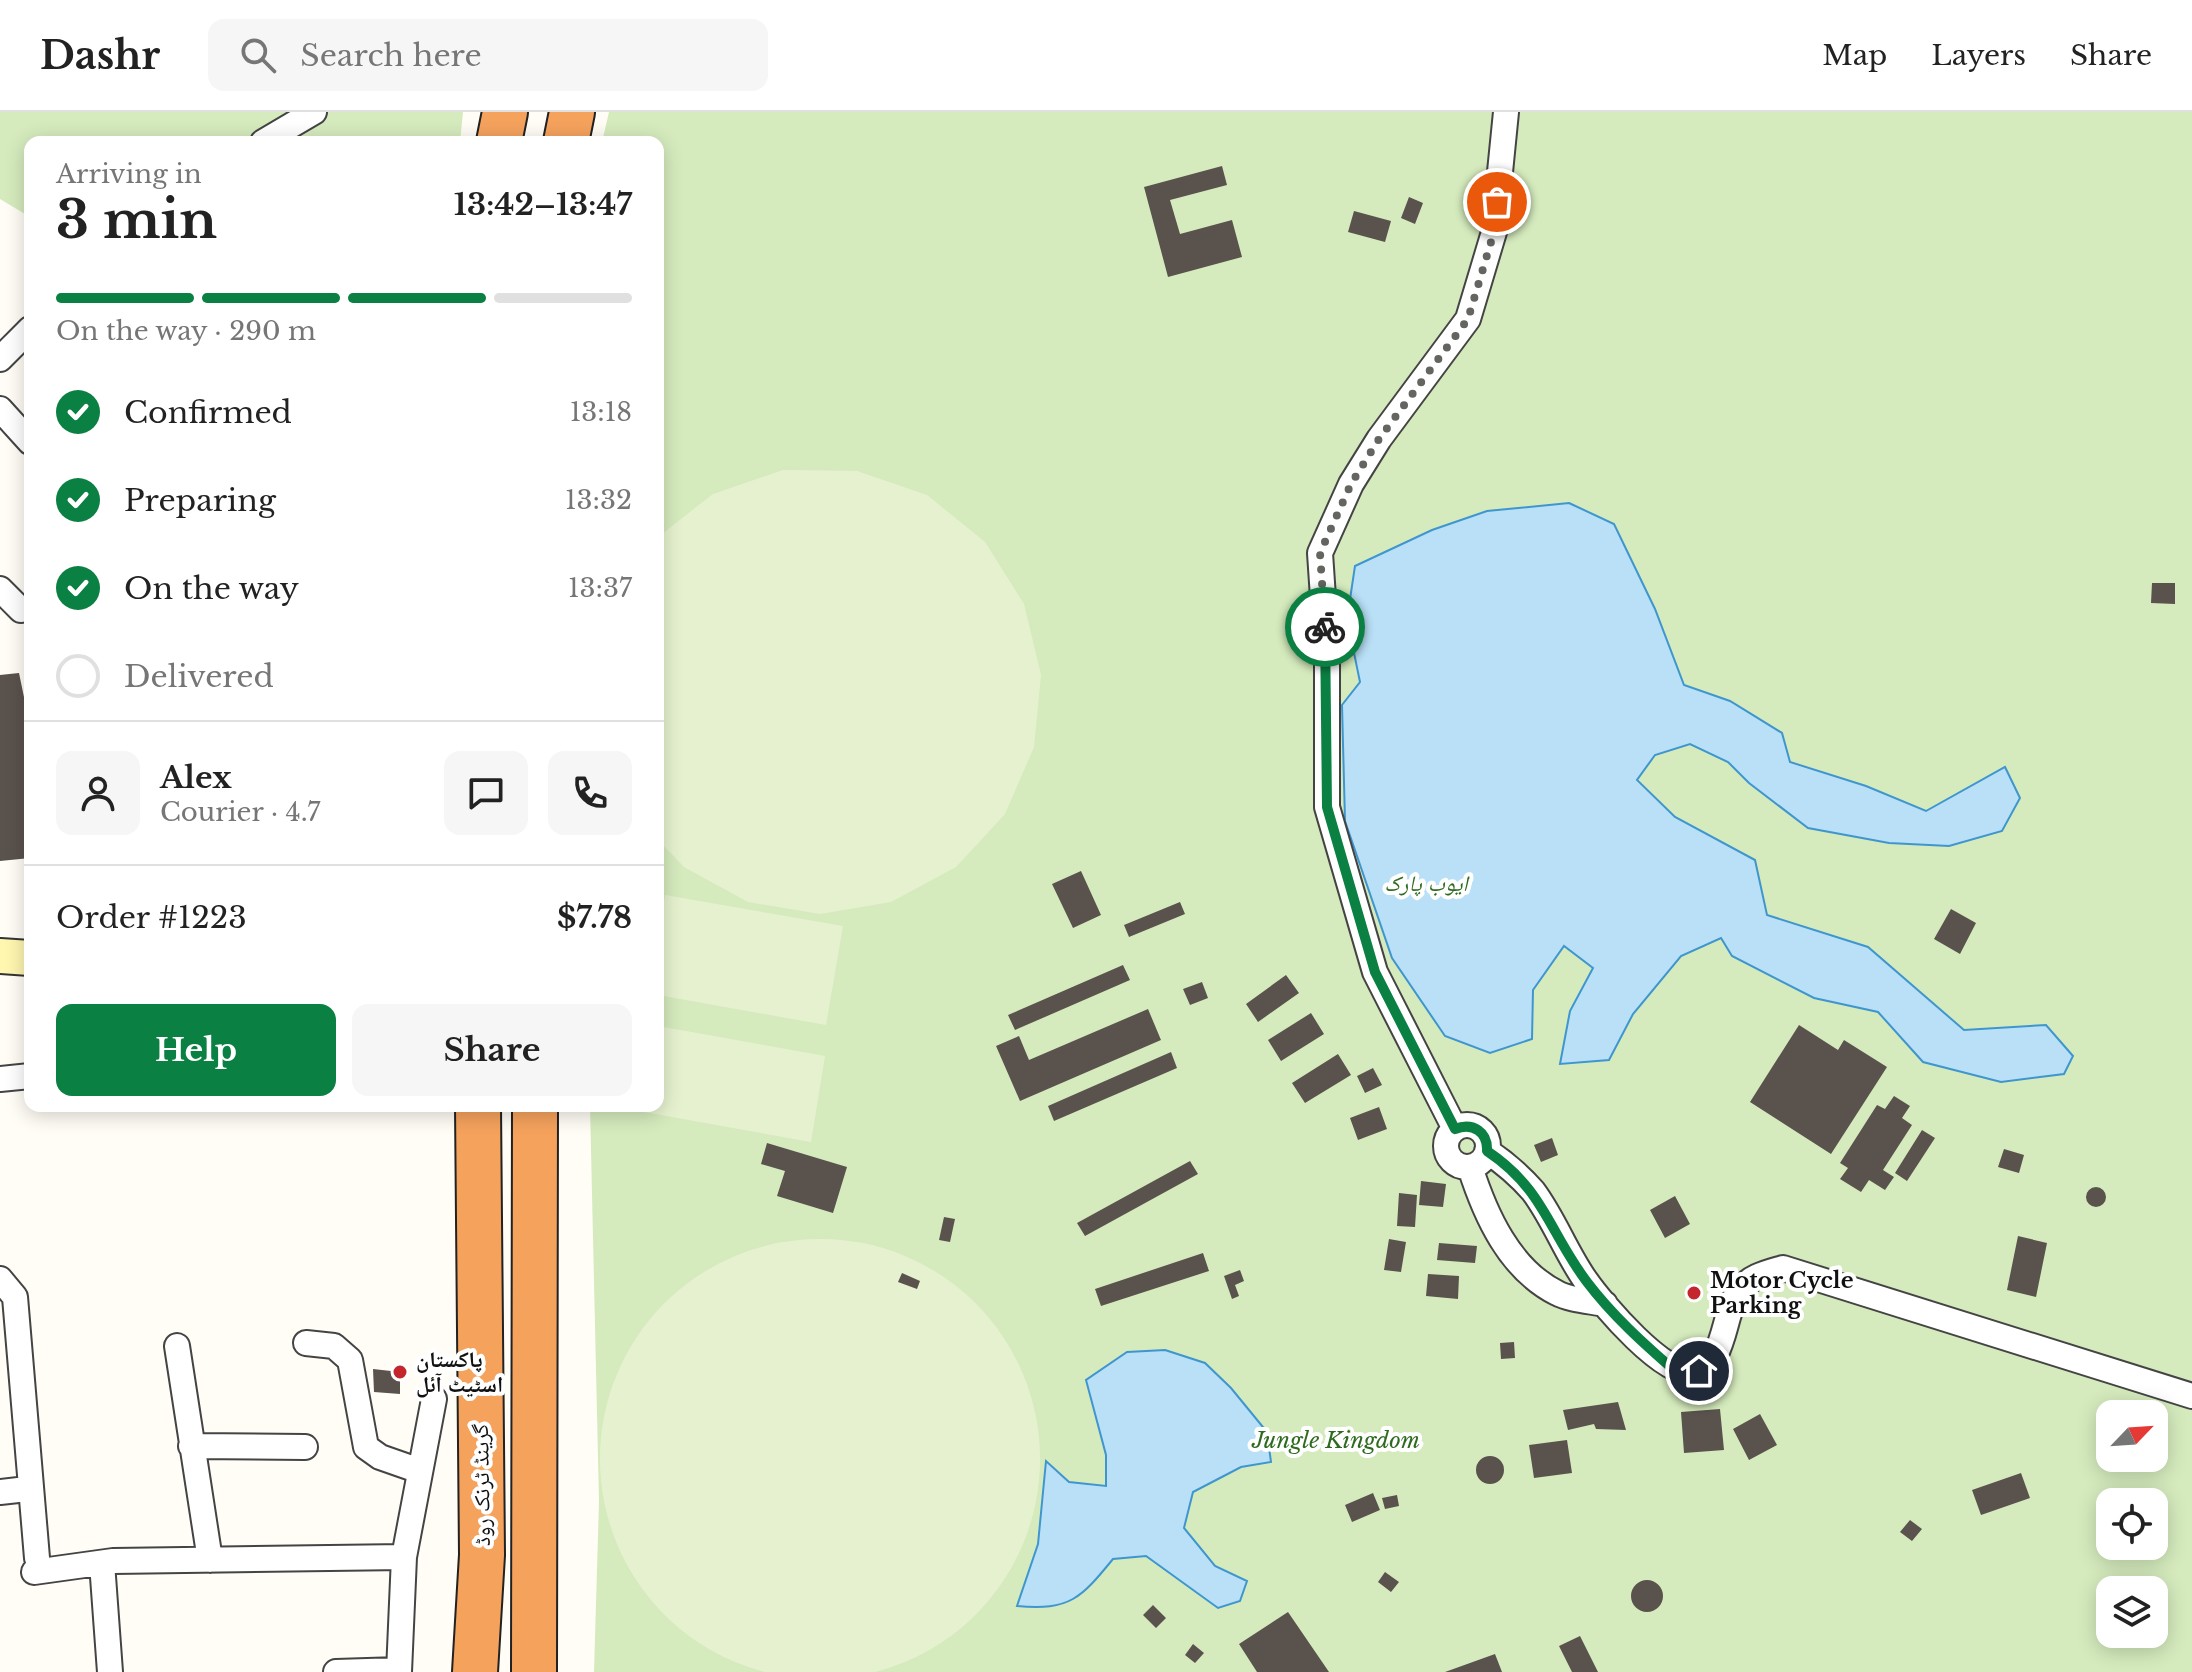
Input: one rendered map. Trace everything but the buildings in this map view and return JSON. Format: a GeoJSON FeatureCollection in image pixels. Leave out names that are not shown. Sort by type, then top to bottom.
{"type":"FeatureCollection","features":[{"type":"Feature","properties":{"kind":"highway"},"geometry":{"type":"LineString","coordinates":[[500,136],[505,112]]}},
{"type":"Feature","properties":{"kind":"highway"},"geometry":{"type":"LineString","coordinates":[[567,136],[572,112]]}},
{"type":"Feature","properties":{"kind":"highway","name":"گرینڈ ٹرنک روڈ"},"geometry":{"type":"LineString","coordinates":[[475,1672],[482,1555],[478,1112]]}},
{"type":"Feature","properties":{"kind":"highway"},"geometry":{"type":"LineString","coordinates":[[534,1672],[535,1112]]}},
{"type":"Feature","properties":{"kind":"street"},"geometry":{"type":"LineString","coordinates":[[273,136],[314,112]]}},
{"type":"Feature","properties":{"kind":"street"},"geometry":{"type":"LineString","coordinates":[[1455,1129],[1375,972],[1327,807],[1327,657],[1320,553],[1351,484],[1379,439],[1468,319],[1494,232],[1506,112]]}},
{"type":"Feature","properties":{"kind":"street"},"geometry":{"type":"LineString","coordinates":[[0,359],[24,335]]}},
{"type":"Feature","properties":{"kind":"street"},"geometry":{"type":"LineString","coordinates":[[0,409],[24,435]]}},
{"type":"Feature","properties":{"kind":"street"},"geometry":{"type":"LineString","coordinates":[[0,589],[21,610]]}},
{"type":"Feature","properties":{"kind":"street"},"geometry":{"type":"LineString","coordinates":[[0,956],[24,958]]}},
{"type":"Feature","properties":{"kind":"street"},"geometry":{"type":"LineString","coordinates":[[0,1079],[24,1077]]}},
{"type":"Feature","properties":{"kind":"street"},"geometry":{"type":"LineString","coordinates":[[1605,1304],[1557,1293],[1534,1276],[1493,1227],[1479,1159],[1487,1143],[1479,1129],[1471,1126],[1455,1129],[1446,1142],[1449,1158],[1462,1167],[1479,1159],[1511,1167],[1534,1193],[1585,1280],[1605,1304],[1674,1370],[1691,1373],[1706,1367],[1714,1356],[1738,1291],[1757,1275],[1783,1268],[2192,1396]]}},
{"type":"Feature","properties":{"kind":"street"},"geometry":{"type":"LineString","coordinates":[[0,1279],[15,1297],[36,1565],[404,1557]]}},
{"type":"Feature","properties":{"kind":"street"},"geometry":{"type":"LineString","coordinates":[[306,1343],[334,1346],[350,1360],[366,1447],[380,1457],[420,1471]]}},
{"type":"Feature","properties":{"kind":"street"},"geometry":{"type":"LineString","coordinates":[[177,1346],[210,1560]]}},
{"type":"Feature","properties":{"kind":"street"},"geometry":{"type":"LineString","coordinates":[[336,1672],[399,1671],[404,1557],[434,1399]]}},
{"type":"Feature","properties":{"kind":"street"},"geometry":{"type":"LineString","coordinates":[[191,1446],[305,1447]]}},
{"type":"Feature","properties":{"kind":"street"},"geometry":{"type":"LineString","coordinates":[[0,1492],[27,1489]]}},
{"type":"Feature","properties":{"kind":"street"},"geometry":{"type":"LineString","coordinates":[[102,1563],[110,1672]]}},
{"type":"Feature","properties":{"kind":"green space"},"geometry":{"type":"Polygon","coordinates":[[[0,112],[463,112],[461,136],[24,136],[24,213],[0,199],[0,112]]]}},
{"type":"Feature","properties":{"kind":"green space","name":"ایوب پارک"},"geometry":{"type":"Polygon","coordinates":[[[609,112],[2192,112],[2192,1672],[594,1672],[599,1501],[590,1112],[664,1112],[664,136],[603,136],[609,112]]]}},
{"type":"Feature","properties":{"kind":"green space"},"geometry":{"type":"Polygon","coordinates":[[[783,470],[857,471],[927,495],[985,542],[1024,604],[1041,675],[1034,747],[1005,814],[956,867],[891,902],[820,914],[748,902],[684,867],[664,846],[664,532],[713,494],[783,470]]]}},
{"type":"Feature","properties":{"kind":"green space"},"geometry":{"type":"Polygon","coordinates":[[[665,895],[843,926],[826,1025],[664,996],[665,895]]]}},
{"type":"Feature","properties":{"kind":"green space"},"geometry":{"type":"Polygon","coordinates":[[[664,1027],[825,1056],[811,1142],[644,1112],[664,1112],[664,1027]]]}},
{"type":"Feature","properties":{"kind":"green space"},"geometry":{"type":"Polygon","coordinates":[[[798,1240],[842,1240],[884,1248],[924,1265],[960,1289],[990,1319],[1014,1355],[1031,1395],[1039,1437],[1039,1481],[1031,1523],[1003,1581],[976,1615],[942,1642],[904,1663],[871,1673],[769,1673],[736,1663],[698,1642],[664,1615],[626,1563],[609,1523],[601,1481],[601,1437],[609,1395],[626,1355],[650,1319],[680,1289],[716,1265],[756,1248],[798,1240]]]}},
{"type":"Feature","properties":{"kind":"water"},"geometry":{"type":"Polygon","coordinates":[[[1569,503],[1614,524],[1655,609],[1684,685],[1730,701],[1782,733],[1790,762],[1866,786],[1926,811],[2005,767],[2020,798],[2002,831],[1949,846],[1889,843],[1808,828],[1749,783],[1728,762],[1690,744],[1655,755],[1637,780],[1675,817],[1755,860],[1767,915],[1868,947],[1964,1030],[2046,1025],[2073,1056],[2064,1074],[2001,1082],[1923,1062],[1878,1012],[1814,998],[1732,956],[1721,938],[1681,956],[1633,1014],[1609,1060],[1560,1064],[1570,1011],[1593,968],[1564,946],[1533,990],[1532,1039],[1490,1053],[1445,1036],[1392,958],[1345,821],[1342,705],[1360,682],[1347,619],[1355,566],[1432,530],[1487,511],[1569,503]]]}},
{"type":"Feature","properties":{"kind":"water"},"geometry":{"type":"Polygon","coordinates":[[[1165,1350],[1205,1363],[1231,1388],[1267,1432],[1271,1462],[1241,1467],[1193,1492],[1184,1528],[1215,1566],[1247,1581],[1240,1601],[1218,1608],[1146,1556],[1113,1559],[1083,1592],[1062,1604],[1017,1606],[1038,1544],[1046,1461],[1069,1482],[1106,1486],[1106,1455],[1086,1380],[1127,1352],[1165,1350]]]}},
{"type":"Feature","properties":{"kind":"way so far"},"geometry":{"type":"LineString","coordinates":[[1325,627],[1320,553],[1351,484],[1379,439],[1468,319],[1494,232],[1497,202]]}},
{"type":"Feature","properties":{"kind":"place","name":"Motor Cycle Parking"},"geometry":{"type":"Point","coordinates":[1694,1293]}},
{"type":"Feature","properties":{"kind":"place","name":"پاکستان اسٹیٹ آئل"},"geometry":{"type":"Point","coordinates":[400,1372]}},
{"type":"Feature","properties":{"kind":"route"},"geometry":{"type":"LineString","coordinates":[[1325,627],[1327,807],[1375,972],[1426,1077],[1455,1129],[1463,1126],[1479,1129],[1487,1143],[1487,1151],[1511,1167],[1534,1193],[1585,1280],[1605,1304],[1674,1370],[1682,1373],[1699,1371]]}},
{"type":"Feature","properties":{"kind":"park label","name":"Jungle Kingdom"},"geometry":{"type":"Point","coordinates":[1336,1440]}}]}
